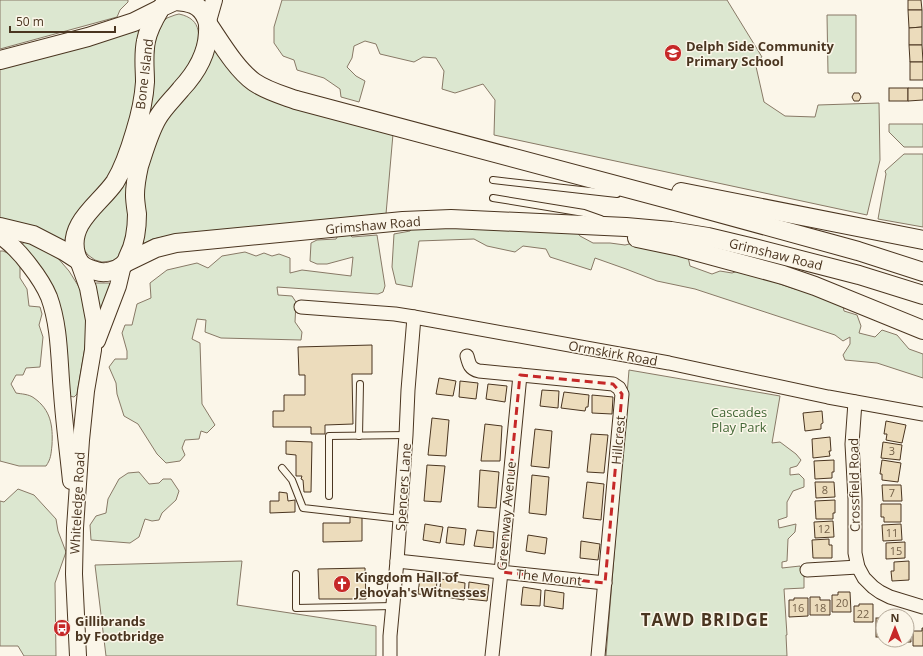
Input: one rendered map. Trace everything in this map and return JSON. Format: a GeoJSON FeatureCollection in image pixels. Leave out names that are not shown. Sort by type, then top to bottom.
{"type":"FeatureCollection","features":[{"type":"Feature","properties":{"kind":"main road"},"geometry":{"type":"LineString","coordinates":[[0,60],[88,37],[134,22],[163,5],[175,1],[186,1],[196,6],[203,12],[208,22]]}},
{"type":"Feature","properties":{"kind":"main road","name":"Bone Island"},"geometry":{"type":"LineString","coordinates":[[79,261],[74,249],[78,227],[115,182],[122,169],[135,132],[144,90],[144,57],[146,41],[151,27],[163,5]]}},
{"type":"Feature","properties":{"kind":"main road","name":"Grimshaw Road"},"geometry":{"type":"LineString","coordinates":[[208,22],[239,68],[254,81],[270,91],[296,100],[858,251],[923,272]]}},
{"type":"Feature","properties":{"kind":"main road","name":"Bone Island"},"geometry":{"type":"LineString","coordinates":[[124,264],[131,251],[135,238],[137,214],[135,194],[136,179],[149,138],[157,119],[194,73],[203,57],[208,40],[208,22]]}},
{"type":"Feature","properties":{"kind":"main road"},"geometry":{"type":"LineString","coordinates":[[502,156],[923,240]]}},
{"type":"Feature","properties":{"kind":"main road","name":"Grimshaw Road"},"geometry":{"type":"LineString","coordinates":[[124,264],[156,248],[176,243],[403,221],[452,219],[626,227],[671,231],[708,237],[754,248],[859,275],[923,295]]}},
{"type":"Feature","properties":{"kind":"main road"},"geometry":{"type":"LineString","coordinates":[[576,225],[680,247],[783,275],[923,330]]}},
{"type":"Feature","properties":{"kind":"main road"},"geometry":{"type":"LineString","coordinates":[[0,227],[33,235],[64,251],[88,268],[98,272],[115,270],[124,264]]}},
{"type":"Feature","properties":{"kind":"street"},"geometry":{"type":"LineString","coordinates":[[208,22],[214,0]]}},
{"type":"Feature","properties":{"kind":"street"},"geometry":{"type":"LineString","coordinates":[[0,236],[15,248],[36,274],[48,295],[56,322],[75,528]]}},
{"type":"Feature","properties":{"kind":"street","name":"Whiteledge Road"},"geometry":{"type":"LineString","coordinates":[[78,656],[74,574],[75,528],[81,440],[86,392],[93,350],[94,320],[88,288],[79,261]]}},
{"type":"Feature","properties":{"kind":"street","name":"Whiteledge Road"},"geometry":{"type":"LineString","coordinates":[[93,350],[118,286],[124,264]]}},
{"type":"Feature","properties":{"kind":"street","name":"Ormskirk Road"},"geometry":{"type":"LineString","coordinates":[[301,306],[414,317],[669,363],[855,402],[923,414]]}},
{"type":"Feature","properties":{"kind":"street","name":"Spencers Lane"},"geometry":{"type":"LineString","coordinates":[[390,656],[390,636],[401,519],[408,390],[414,317]]}},
{"type":"Feature","properties":{"kind":"street","name":"Hillcrest"},"geometry":{"type":"LineString","coordinates":[[467,356],[470,366],[474,370],[612,384],[619,388],[622,394],[598,656]]}},
{"type":"Feature","properties":{"kind":"street","name":"Greenway Avenue"},"geometry":{"type":"LineString","coordinates":[[492,656],[520,375]]}},
{"type":"Feature","properties":{"kind":"street","name":"Crossfield Road"},"geometry":{"type":"LineString","coordinates":[[855,402],[852,444],[855,499],[855,553],[858,567],[864,578],[880,592],[890,597],[923,607]]}},
{"type":"Feature","properties":{"kind":"street","name":"The Mount"},"geometry":{"type":"LineString","coordinates":[[397,561],[605,583]]}},
{"type":"Feature","properties":{"kind":"street"},"geometry":{"type":"LineString","coordinates":[[807,570],[858,567]]}},
{"type":"Feature","properties":{"kind":"lane"},"geometry":{"type":"LineString","coordinates":[[493,180],[620,194]]}},
{"type":"Feature","properties":{"kind":"lane","name":"Grimshaw Road"},"geometry":{"type":"LineString","coordinates":[[628,195],[668,199]]}},
{"type":"Feature","properties":{"kind":"lane","name":"Grimshaw Road"},"geometry":{"type":"LineString","coordinates":[[493,198],[584,213],[626,227]]}},
{"type":"Feature","properties":{"kind":"lane"},"geometry":{"type":"LineString","coordinates":[[360,384],[360,436]]}},
{"type":"Feature","properties":{"kind":"lane"},"geometry":{"type":"LineString","coordinates":[[329,496],[328,436],[406,435]]}},
{"type":"Feature","properties":{"kind":"lane"},"geometry":{"type":"LineString","coordinates":[[282,468],[292,480],[303,508],[401,519]]}},
{"type":"Feature","properties":{"kind":"lane"},"geometry":{"type":"LineString","coordinates":[[296,574],[296,608],[393,606]]}},
{"type":"Feature","properties":{"kind":"highlighted area"},"geometry":{"type":"Polygon","coordinates":[[[520,375],[613,384],[622,394],[605,583],[501,572],[520,375]]]}},
{"type":"Feature","properties":{"kind":"green space"},"geometry":{"type":"Polygon","coordinates":[[[0,0],[128,0],[128,2],[120,10],[117,17],[0,49],[0,0]]]}},
{"type":"Feature","properties":{"kind":"green space"},"geometry":{"type":"Polygon","coordinates":[[[282,0],[727,0],[762,57],[755,62],[764,102],[785,116],[815,117],[818,105],[879,103],[880,160],[867,215],[494,135],[495,100],[483,84],[455,93],[442,89],[444,71],[436,58],[423,57],[414,62],[380,54],[376,44],[365,41],[354,46],[352,58],[347,67],[356,76],[365,81],[359,102],[341,97],[340,89],[324,78],[297,70],[294,60],[283,56],[274,43],[274,27],[282,0]]]}},
{"type":"Feature","properties":{"kind":"green space"},"geometry":{"type":"Polygon","coordinates":[[[179,14],[192,20],[196,25],[198,30],[198,43],[184,73],[150,116],[148,115],[155,38],[163,22],[167,18],[179,14]]]}},
{"type":"Feature","properties":{"kind":"green space"},"geometry":{"type":"Polygon","coordinates":[[[827,15],[856,15],[856,73],[828,73],[827,15]]]}},
{"type":"Feature","properties":{"kind":"green space"},"geometry":{"type":"Polygon","coordinates":[[[140,29],[138,80],[134,109],[119,154],[111,173],[68,232],[65,240],[63,241],[0,219],[0,67],[140,29]]]}},
{"type":"Feature","properties":{"kind":"green space"},"geometry":{"type":"Polygon","coordinates":[[[213,47],[230,67],[393,134],[386,214],[168,236],[153,239],[143,244],[143,200],[146,171],[161,125],[213,47]]]}},
{"type":"Feature","properties":{"kind":"green space"},"geometry":{"type":"Polygon","coordinates":[[[889,124],[923,124],[923,147],[904,147],[889,132],[889,124]]]}},
{"type":"Feature","properties":{"kind":"green space"},"geometry":{"type":"Polygon","coordinates":[[[904,154],[923,154],[923,227],[878,219],[886,174],[885,171],[904,154]]]}},
{"type":"Feature","properties":{"kind":"green space"},"geometry":{"type":"Polygon","coordinates":[[[130,175],[128,234],[120,255],[115,260],[111,261],[102,262],[95,260],[88,255],[83,247],[86,230],[121,184],[130,175]]]}},
{"type":"Feature","properties":{"kind":"green space"},"geometry":{"type":"Polygon","coordinates":[[[416,223],[574,229],[580,236],[593,243],[625,245],[643,241],[688,257],[690,266],[712,274],[720,271],[732,273],[744,269],[775,276],[777,283],[795,289],[814,288],[842,300],[844,311],[857,315],[861,326],[859,333],[875,337],[882,330],[897,335],[909,349],[923,354],[923,378],[877,363],[845,360],[843,355],[850,344],[850,337],[843,341],[835,335],[695,289],[657,281],[595,258],[591,270],[550,257],[546,249],[523,246],[515,252],[487,246],[474,239],[419,241],[412,287],[396,284],[392,267],[394,234],[410,231],[416,223]]]}},
{"type":"Feature","properties":{"kind":"green space"},"geometry":{"type":"Polygon","coordinates":[[[348,233],[352,237],[377,235],[385,286],[383,292],[378,294],[277,287],[278,295],[292,296],[296,302],[295,322],[302,332],[301,340],[221,338],[205,332],[206,320],[197,319],[192,339],[200,343],[202,404],[215,425],[207,433],[201,431],[199,439],[185,440],[182,448],[185,455],[180,461],[166,463],[157,454],[138,424],[124,416],[117,394],[116,383],[109,367],[115,359],[127,359],[127,351],[122,333],[125,325],[132,325],[137,304],[151,298],[150,283],[167,270],[197,263],[208,268],[222,256],[245,252],[256,256],[264,253],[272,256],[279,254],[290,258],[290,273],[302,270],[351,276],[353,257],[327,264],[317,264],[310,261],[311,243],[317,240],[336,239],[339,234],[348,233]]]}},
{"type":"Feature","properties":{"kind":"green space"},"geometry":{"type":"Polygon","coordinates":[[[25,240],[56,256],[69,271],[79,287],[87,310],[86,341],[77,394],[74,397],[70,396],[63,335],[22,245],[25,240]]]}},
{"type":"Feature","properties":{"kind":"green space"},"geometry":{"type":"Polygon","coordinates":[[[0,251],[12,255],[20,266],[20,278],[27,289],[29,306],[40,307],[42,314],[39,325],[43,337],[40,367],[26,368],[23,375],[16,375],[11,384],[16,393],[32,397],[40,403],[50,419],[52,445],[49,461],[46,466],[19,466],[0,461],[0,251]]]}},
{"type":"Feature","properties":{"kind":"green space"},"geometry":{"type":"Polygon","coordinates":[[[96,283],[109,283],[111,285],[101,310],[99,310],[96,283]]]}},
{"type":"Feature","properties":{"kind":"green space","name":"Cascades Play Park"},"geometry":{"type":"Polygon","coordinates":[[[629,370],[780,396],[772,443],[780,442],[796,454],[801,460],[797,466],[790,468],[790,475],[799,474],[804,479],[804,487],[793,491],[787,502],[787,517],[778,520],[779,528],[796,524],[795,532],[788,539],[787,561],[782,562],[782,568],[800,566],[804,575],[804,588],[784,589],[787,656],[606,656],[629,370]]]}},
{"type":"Feature","properties":{"kind":"green space"},"geometry":{"type":"Polygon","coordinates":[[[139,472],[149,484],[159,483],[163,479],[171,479],[179,491],[176,500],[162,513],[159,520],[152,521],[145,519],[139,537],[130,543],[91,540],[90,525],[96,516],[106,513],[108,499],[119,479],[128,473],[139,472]]]}},
{"type":"Feature","properties":{"kind":"green space"},"geometry":{"type":"Polygon","coordinates":[[[18,489],[34,495],[56,519],[58,531],[66,552],[55,583],[56,656],[24,656],[18,646],[0,646],[0,501],[4,502],[18,489]]]}},
{"type":"Feature","properties":{"kind":"green space"},"geometry":{"type":"Polygon","coordinates":[[[242,561],[237,605],[376,626],[376,656],[106,656],[95,565],[242,561]]]}},
{"type":"Feature","properties":{"kind":"building"},"geometry":{"type":"Polygon","coordinates":[[[908,0],[921,0],[922,10],[908,10],[908,0]]]}},
{"type":"Feature","properties":{"kind":"building"},"geometry":{"type":"Polygon","coordinates":[[[908,10],[922,10],[922,27],[909,28],[908,10]]]}},
{"type":"Feature","properties":{"kind":"building"},"geometry":{"type":"Polygon","coordinates":[[[922,27],[922,45],[909,45],[909,28],[922,27]]]}},
{"type":"Feature","properties":{"kind":"building"},"geometry":{"type":"Polygon","coordinates":[[[909,45],[922,45],[923,62],[910,62],[909,45]]]}},
{"type":"Feature","properties":{"kind":"building"},"geometry":{"type":"Polygon","coordinates":[[[910,62],[923,62],[923,80],[910,80],[910,62]]]}},
{"type":"Feature","properties":{"kind":"building"},"geometry":{"type":"Polygon","coordinates":[[[889,88],[908,88],[908,101],[889,101],[889,88]]]}},
{"type":"Feature","properties":{"kind":"building"},"geometry":{"type":"Polygon","coordinates":[[[908,88],[923,88],[923,100],[908,101],[908,88]]]}},
{"type":"Feature","properties":{"kind":"building"},"geometry":{"type":"Polygon","coordinates":[[[854,93],[859,93],[861,97],[859,101],[854,101],[852,97],[854,93]]]}},
{"type":"Feature","properties":{"kind":"building"},"geometry":{"type":"Polygon","coordinates":[[[372,345],[372,374],[352,374],[353,424],[325,425],[325,434],[311,434],[311,427],[273,427],[273,411],[284,411],[284,395],[305,395],[305,375],[299,375],[298,347],[372,345]]]}},
{"type":"Feature","properties":{"kind":"building"},"geometry":{"type":"Polygon","coordinates":[[[439,378],[456,381],[453,396],[436,394],[439,378]]]}},
{"type":"Feature","properties":{"kind":"building"},"geometry":{"type":"Polygon","coordinates":[[[460,381],[478,383],[476,399],[459,397],[460,381]]]}},
{"type":"Feature","properties":{"kind":"building"},"geometry":{"type":"Polygon","coordinates":[[[488,384],[507,386],[505,402],[486,399],[488,384]]]}},
{"type":"Feature","properties":{"kind":"building"},"geometry":{"type":"Polygon","coordinates":[[[542,390],[559,391],[558,408],[540,406],[542,390]]]}},
{"type":"Feature","properties":{"kind":"building"},"geometry":{"type":"Polygon","coordinates":[[[564,392],[589,395],[588,407],[586,407],[585,411],[561,408],[564,392]]]}},
{"type":"Feature","properties":{"kind":"building"},"geometry":{"type":"Polygon","coordinates":[[[592,395],[613,397],[612,414],[592,413],[592,395]]]}},
{"type":"Feature","properties":{"kind":"building"},"geometry":{"type":"Polygon","coordinates":[[[822,411],[823,423],[821,424],[821,429],[805,431],[803,413],[822,411]]]}},
{"type":"Feature","properties":{"kind":"building"},"geometry":{"type":"Polygon","coordinates":[[[432,418],[449,420],[446,456],[428,455],[432,418]]]}},
{"type":"Feature","properties":{"kind":"building"},"geometry":{"type":"Polygon","coordinates":[[[886,421],[906,425],[902,443],[886,440],[887,434],[884,434],[886,421]]]}},
{"type":"Feature","properties":{"kind":"building"},"geometry":{"type":"Polygon","coordinates":[[[485,424],[502,426],[500,461],[481,461],[485,424]]]}},
{"type":"Feature","properties":{"kind":"building"},"geometry":{"type":"Polygon","coordinates":[[[535,429],[552,431],[549,468],[531,466],[535,429]]]}},
{"type":"Feature","properties":{"kind":"building"},"geometry":{"type":"Polygon","coordinates":[[[591,434],[608,435],[604,473],[587,472],[591,434]]]}},
{"type":"Feature","properties":{"kind":"building"},"geometry":{"type":"Polygon","coordinates":[[[830,437],[830,456],[813,458],[812,439],[830,437]]]}},
{"type":"Feature","properties":{"kind":"building"},"geometry":{"type":"Polygon","coordinates":[[[286,441],[312,442],[311,492],[304,492],[303,480],[301,479],[302,476],[296,476],[296,455],[286,454],[286,441]]]}},
{"type":"Feature","properties":{"kind":"building"},"geometry":{"type":"Polygon","coordinates":[[[883,442],[902,445],[900,460],[881,458],[883,442]]]}},
{"type":"Feature","properties":{"kind":"building"},"geometry":{"type":"Polygon","coordinates":[[[834,460],[834,472],[832,472],[832,478],[815,479],[814,461],[834,460]]]}},
{"type":"Feature","properties":{"kind":"building"},"geometry":{"type":"Polygon","coordinates":[[[882,460],[901,463],[898,482],[882,480],[882,474],[880,474],[882,460]]]}},
{"type":"Feature","properties":{"kind":"building"},"geometry":{"type":"Polygon","coordinates":[[[427,465],[445,466],[441,502],[424,501],[427,465]]]}},
{"type":"Feature","properties":{"kind":"building"},"geometry":{"type":"Polygon","coordinates":[[[480,470],[499,472],[496,508],[478,507],[480,470]]]}},
{"type":"Feature","properties":{"kind":"building"},"geometry":{"type":"Polygon","coordinates":[[[532,475],[549,477],[546,515],[529,513],[532,475]]]}},
{"type":"Feature","properties":{"kind":"building"},"geometry":{"type":"Polygon","coordinates":[[[587,482],[604,484],[601,520],[583,518],[587,482]]]}},
{"type":"Feature","properties":{"kind":"building"},"geometry":{"type":"Polygon","coordinates":[[[815,482],[834,482],[835,497],[816,498],[815,482]]]}},
{"type":"Feature","properties":{"kind":"building"},"geometry":{"type":"Polygon","coordinates":[[[882,485],[901,485],[902,501],[883,501],[882,485]]]}},
{"type":"Feature","properties":{"kind":"building"},"geometry":{"type":"Polygon","coordinates":[[[279,492],[287,493],[288,501],[295,500],[295,512],[270,513],[270,501],[279,501],[279,492]]]}},
{"type":"Feature","properties":{"kind":"building"},"geometry":{"type":"Polygon","coordinates":[[[835,500],[835,513],[833,513],[833,519],[816,519],[815,501],[835,500]]]}},
{"type":"Feature","properties":{"kind":"building"},"geometry":{"type":"Polygon","coordinates":[[[881,504],[901,504],[901,522],[884,522],[884,517],[881,517],[881,504]]]}},
{"type":"Feature","properties":{"kind":"building"},"geometry":{"type":"Polygon","coordinates":[[[350,516],[362,516],[362,541],[323,542],[323,523],[350,523],[350,516]]]}},
{"type":"Feature","properties":{"kind":"building"},"geometry":{"type":"Polygon","coordinates":[[[833,521],[834,537],[815,538],[814,522],[833,521]]]}},
{"type":"Feature","properties":{"kind":"building"},"geometry":{"type":"Polygon","coordinates":[[[425,524],[443,527],[440,543],[423,540],[425,524]]]}},
{"type":"Feature","properties":{"kind":"building"},"geometry":{"type":"Polygon","coordinates":[[[901,524],[902,540],[883,541],[882,525],[901,524]]]}},
{"type":"Feature","properties":{"kind":"building"},"geometry":{"type":"Polygon","coordinates":[[[448,527],[466,529],[464,545],[446,543],[448,527]]]}},
{"type":"Feature","properties":{"kind":"building"},"geometry":{"type":"Polygon","coordinates":[[[477,530],[494,532],[493,548],[474,546],[477,530]]]}},
{"type":"Feature","properties":{"kind":"building"},"geometry":{"type":"Polygon","coordinates":[[[528,535],[547,538],[545,554],[526,551],[528,535]]]}},
{"type":"Feature","properties":{"kind":"building"},"geometry":{"type":"Polygon","coordinates":[[[829,539],[829,545],[832,545],[832,558],[813,558],[812,540],[829,539]]]}},
{"type":"Feature","properties":{"kind":"building"},"geometry":{"type":"Polygon","coordinates":[[[581,541],[600,544],[598,560],[580,558],[581,541]]]}},
{"type":"Feature","properties":{"kind":"building"},"geometry":{"type":"Polygon","coordinates":[[[905,542],[905,558],[886,559],[886,543],[905,542]]]}},
{"type":"Feature","properties":{"kind":"building"},"geometry":{"type":"Polygon","coordinates":[[[909,561],[909,580],[892,581],[891,571],[894,571],[894,562],[909,561]]]}},
{"type":"Feature","properties":{"kind":"building","name":"Kingdom Hall of Jehovah's Witnesses"},"geometry":{"type":"Polygon","coordinates":[[[365,568],[366,599],[319,599],[318,569],[365,568]]]}},
{"type":"Feature","properties":{"kind":"building"},"geometry":{"type":"Polygon","coordinates":[[[420,577],[437,579],[436,595],[418,594],[420,577]]]}},
{"type":"Feature","properties":{"kind":"building"},"geometry":{"type":"Polygon","coordinates":[[[441,579],[465,583],[464,600],[439,596],[441,579]]]}},
{"type":"Feature","properties":{"kind":"building"},"geometry":{"type":"Polygon","coordinates":[[[469,582],[489,585],[487,601],[468,599],[469,582]]]}},
{"type":"Feature","properties":{"kind":"building"},"geometry":{"type":"Polygon","coordinates":[[[523,587],[541,590],[540,606],[521,605],[523,587]]]}},
{"type":"Feature","properties":{"kind":"building"},"geometry":{"type":"Polygon","coordinates":[[[545,590],[564,593],[563,609],[544,606],[545,590]]]}},
{"type":"Feature","properties":{"kind":"building"},"geometry":{"type":"Polygon","coordinates":[[[838,592],[850,592],[851,612],[832,612],[832,595],[838,595],[838,592]]]}},
{"type":"Feature","properties":{"kind":"building"},"geometry":{"type":"Polygon","coordinates":[[[810,597],[820,597],[820,600],[830,600],[830,615],[810,615],[810,597]]]}},
{"type":"Feature","properties":{"kind":"building"},"geometry":{"type":"Polygon","coordinates":[[[794,598],[808,598],[808,616],[789,617],[789,600],[794,600],[794,598]]]}},
{"type":"Feature","properties":{"kind":"building"},"geometry":{"type":"Polygon","coordinates":[[[859,604],[873,604],[873,622],[854,622],[854,606],[859,606],[859,604]]]}},
{"type":"Feature","properties":{"kind":"building"},"geometry":{"type":"Polygon","coordinates":[[[923,628],[923,646],[915,646],[915,631],[922,631],[923,628]]]}},
{"type":"Feature","properties":{"kind":"place","name":"Delph Side Community Primary School"},"geometry":{"type":"Point","coordinates":[673,53]}},
{"type":"Feature","properties":{"kind":"place","name":"Kingdom Hall of Jehovah's Witnesses"},"geometry":{"type":"Point","coordinates":[342,584]}},
{"type":"Feature","properties":{"kind":"place","name":"Gillibrands by Footbridge"},"geometry":{"type":"Point","coordinates":[62,628]}},
{"type":"Feature","properties":{"kind":"district","name":"TAWD BRIDGE"},"geometry":{"type":"Point","coordinates":[705,620]}}]}
